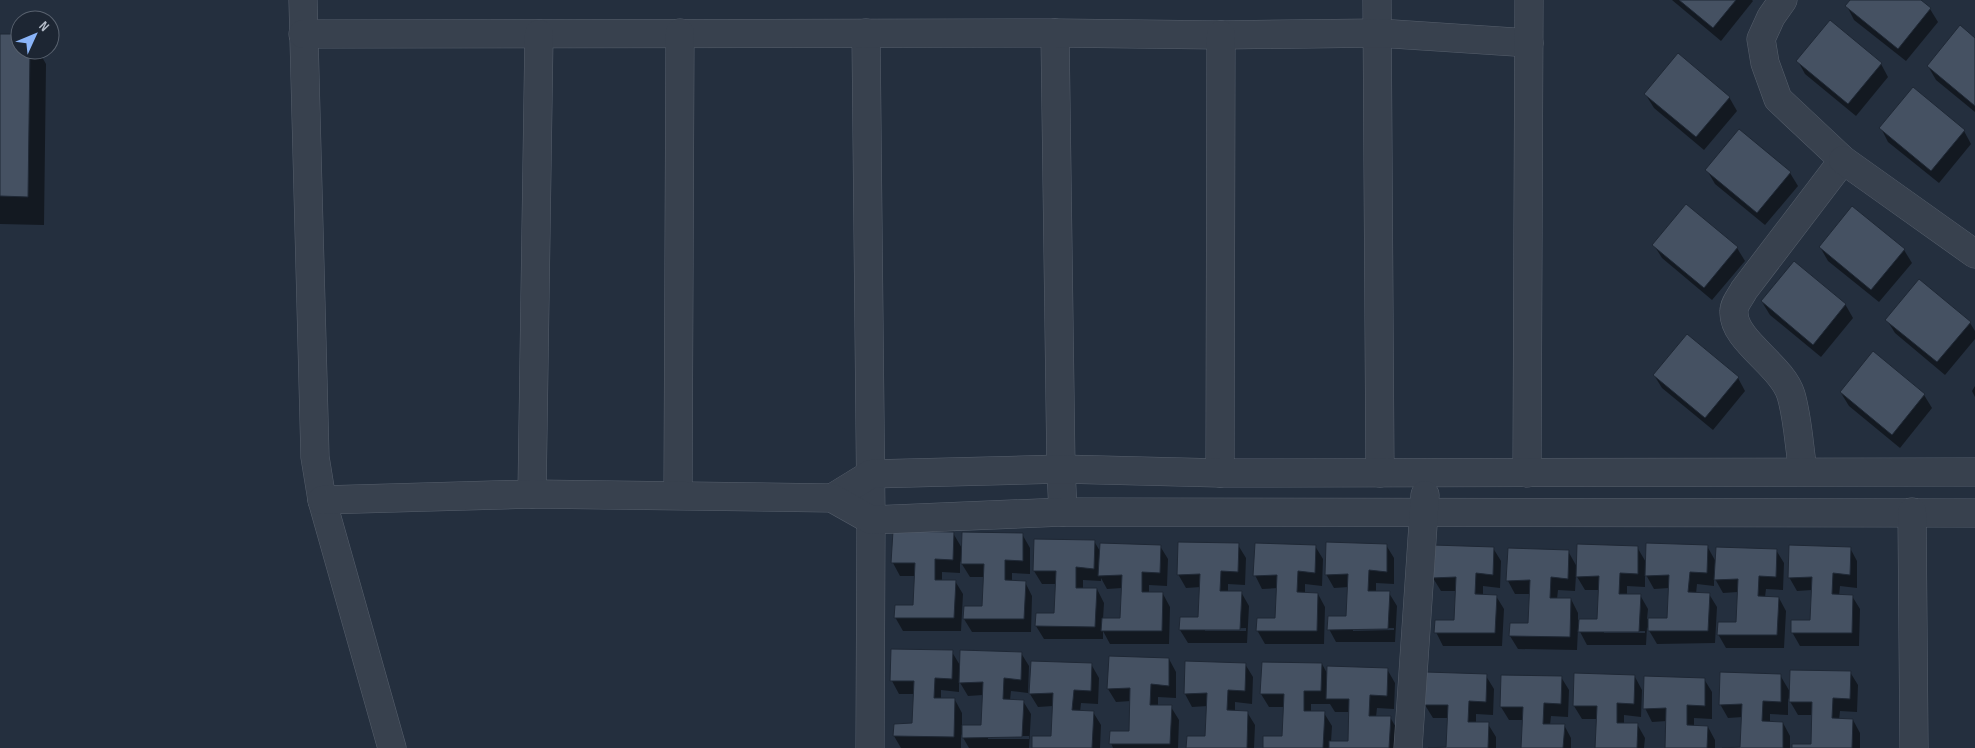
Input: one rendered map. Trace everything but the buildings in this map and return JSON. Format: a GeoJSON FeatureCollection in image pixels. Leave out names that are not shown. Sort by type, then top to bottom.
{"type":"FeatureCollection","features":[{"type":"Feature","properties":{"kind":"street"},"geometry":{"type":"LineString","coordinates":[[303,0],[302,34],[313,310],[315,457],[322,500],[392,748]]}},
{"type":"Feature","properties":{"kind":"street"},"geometry":{"type":"LineString","coordinates":[[1377,0],[1380,473]]}},
{"type":"Feature","properties":{"kind":"street"},"geometry":{"type":"LineString","coordinates":[[1527,473],[1529,0]]}},
{"type":"Feature","properties":{"kind":"street"},"geometry":{"type":"LineString","coordinates":[[1784,0],[1771,17],[1761,39],[1765,63],[1778,99],[1843,160],[1975,254]]}},
{"type":"Feature","properties":{"kind":"street"},"geometry":{"type":"LineString","coordinates":[[866,33],[871,474],[870,748]]}},
{"type":"Feature","properties":{"kind":"street"},"geometry":{"type":"LineString","coordinates":[[302,34],[1055,33],[1221,35],[1378,33],[1529,43]]}},
{"type":"Feature","properties":{"kind":"street"},"geometry":{"type":"LineString","coordinates":[[1055,33],[1063,512]]}},
{"type":"Feature","properties":{"kind":"street"},"geometry":{"type":"LineString","coordinates":[[532,494],[538,34]]}},
{"type":"Feature","properties":{"kind":"street"},"geometry":{"type":"LineString","coordinates":[[678,495],[680,34]]}},
{"type":"Feature","properties":{"kind":"street"},"geometry":{"type":"LineString","coordinates":[[1220,473],[1221,35]]}},
{"type":"Feature","properties":{"kind":"street"},"geometry":{"type":"LineString","coordinates":[[1803,471],[1791,395],[1784,380],[1752,345],[1737,324],[1734,310],[1744,290],[1843,160]]}},
{"type":"Feature","properties":{"kind":"street"},"geometry":{"type":"LineString","coordinates":[[832,498],[871,474],[1061,469],[1220,473],[1975,472]]}},
{"type":"Feature","properties":{"kind":"street"},"geometry":{"type":"LineString","coordinates":[[1408,748],[1425,513],[1426,473]]}},
{"type":"Feature","properties":{"kind":"street"},"geometry":{"type":"LineString","coordinates":[[322,500],[532,494],[832,498],[871,520],[1063,512],[1975,513]]}},
{"type":"Feature","properties":{"kind":"street"},"geometry":{"type":"LineString","coordinates":[[1912,512],[1914,748]]}}]}
